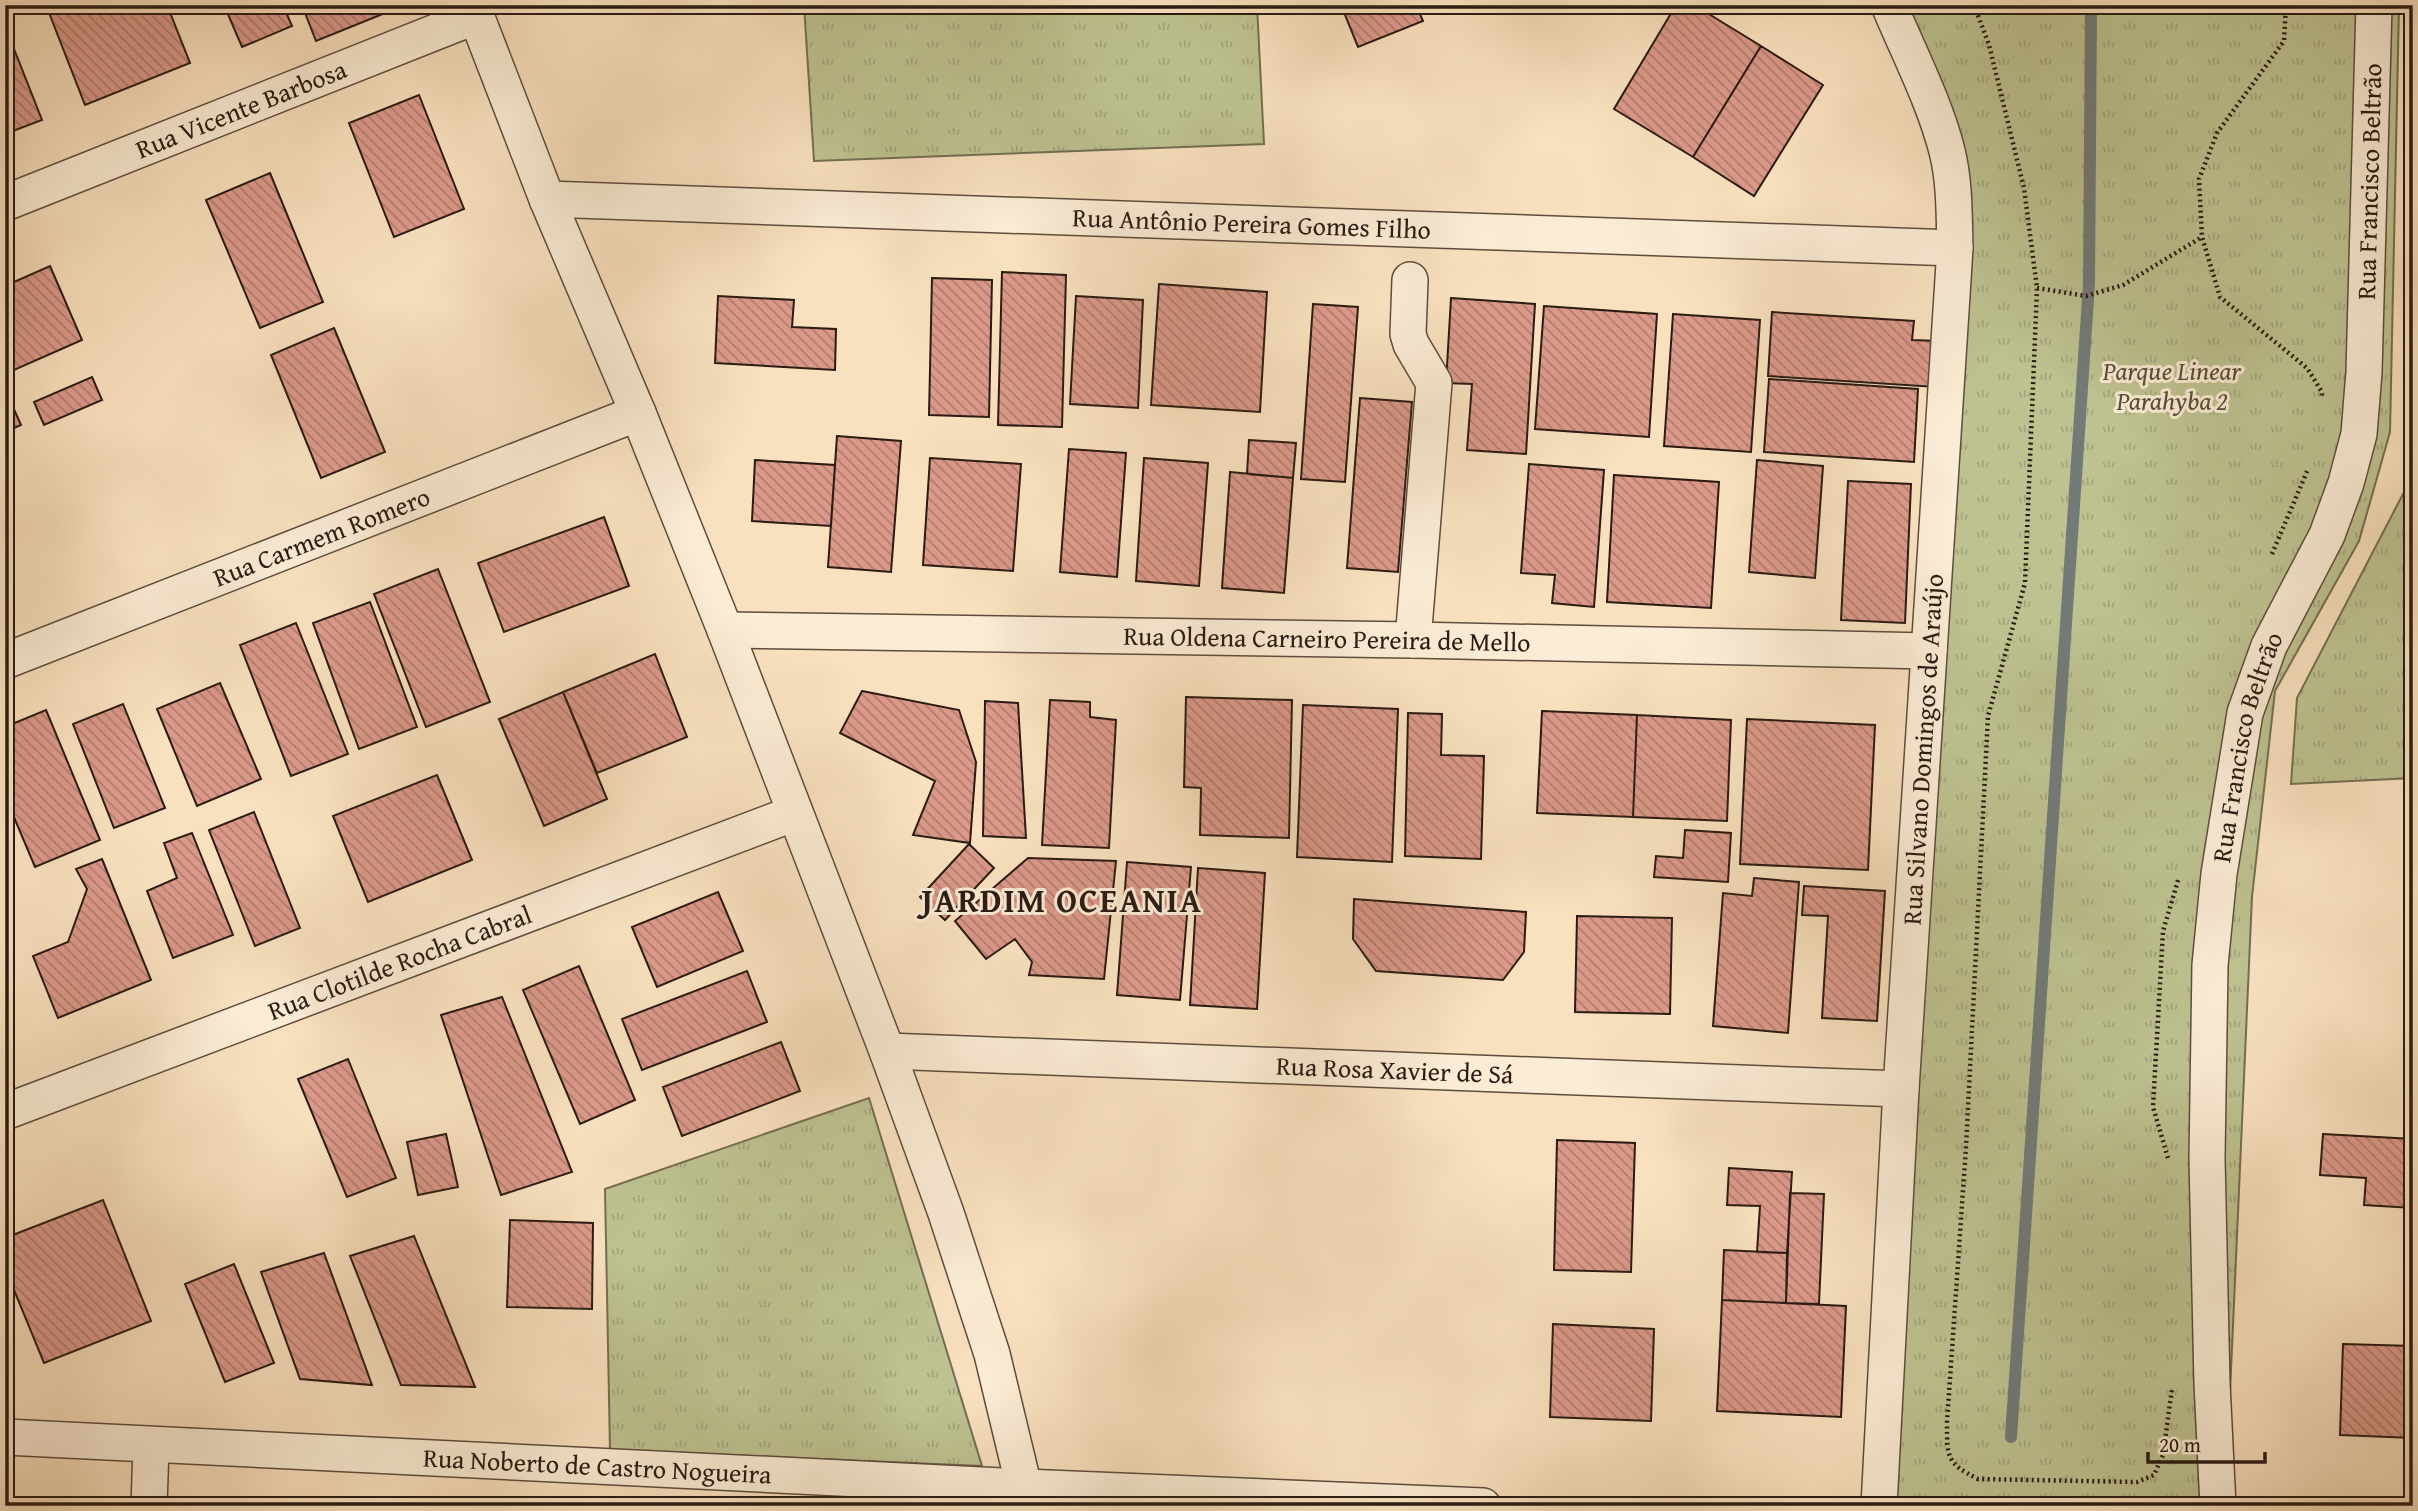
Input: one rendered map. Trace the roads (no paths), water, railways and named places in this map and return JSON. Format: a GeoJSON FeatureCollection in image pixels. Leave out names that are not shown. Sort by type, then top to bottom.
{"type":"FeatureCollection","features":[{"type":"Feature","properties":{"kind":"street","name":"Rua Silvano Domingos de Araújo"},"geometry":{"type":"LineString","coordinates":[[1879,1506],[1900,1088],[1955,248],[1952,176],[1947,150],[1889,5]]}},
{"type":"Feature","properties":{"kind":"street","name":"Rua Francisco Beltrão"},"geometry":{"type":"LineString","coordinates":[[2218,1506],[2212,1384],[2207,1158],[2210,965],[2219,874],[2245,713],[2269,646],[2327,535],[2346,483],[2359,434],[2364,358],[2374,5]]}},
{"type":"Feature","properties":{"kind":"street"},"geometry":{"type":"LineString","coordinates":[[474,10],[547,199],[638,413],[725,630],[887,1051],[946,1213],[992,1354],[1023,1496]]}},
{"type":"Feature","properties":{"kind":"street","name":"Rua Vicente Barbosa"},"geometry":{"type":"LineString","coordinates":[[5,203],[474,10]]}},
{"type":"Feature","properties":{"kind":"street","name":"Rua Antônio Pereira Gomes Filho"},"geometry":{"type":"LineString","coordinates":[[547,199],[1955,248]]}},
{"type":"Feature","properties":{"kind":"street"},"geometry":{"type":"LineString","coordinates":[[1410,280],[1410,344],[1434,383],[1413,640]]}},
{"type":"Feature","properties":{"kind":"street","name":"Rua Carmem Romero"},"geometry":{"type":"LineString","coordinates":[[5,661],[638,413]]}},
{"type":"Feature","properties":{"kind":"street","name":"Rua Oldena Carneiro Pereira de Mello"},"geometry":{"type":"LineString","coordinates":[[725,630],[1929,651]]}},
{"type":"Feature","properties":{"kind":"street","name":"Rua Clotilde Rocha Cabral"},"geometry":{"type":"LineString","coordinates":[[5,1112],[795,813]]}},
{"type":"Feature","properties":{"kind":"street","name":"Rua Rosa Xavier de Sá"},"geometry":{"type":"LineString","coordinates":[[887,1051],[1900,1088]]}},
{"type":"Feature","properties":{"kind":"street","name":"Rua Noberto de Castro Nogueira"},"geometry":{"type":"LineString","coordinates":[[5,1437],[1023,1496],[1483,1506]]}},
{"type":"Feature","properties":{"kind":"street"},"geometry":{"type":"LineString","coordinates":[[149,1506],[151,1446]]}},
{"type":"Feature","properties":{"kind":"waterway"},"geometry":{"type":"LineString","coordinates":[[2011,1437],[2089,284],[2091,5]]}},
{"type":"Feature","properties":{"kind":"district","name":"JARDIM OCEANIA"},"geometry":{"type":"Point","coordinates":[1062,900]}},
{"type":"Feature","properties":{"kind":"park label","name":"Parque Linear Parahyba 2"},"geometry":{"type":"Point","coordinates":[2172,386]}}]}
